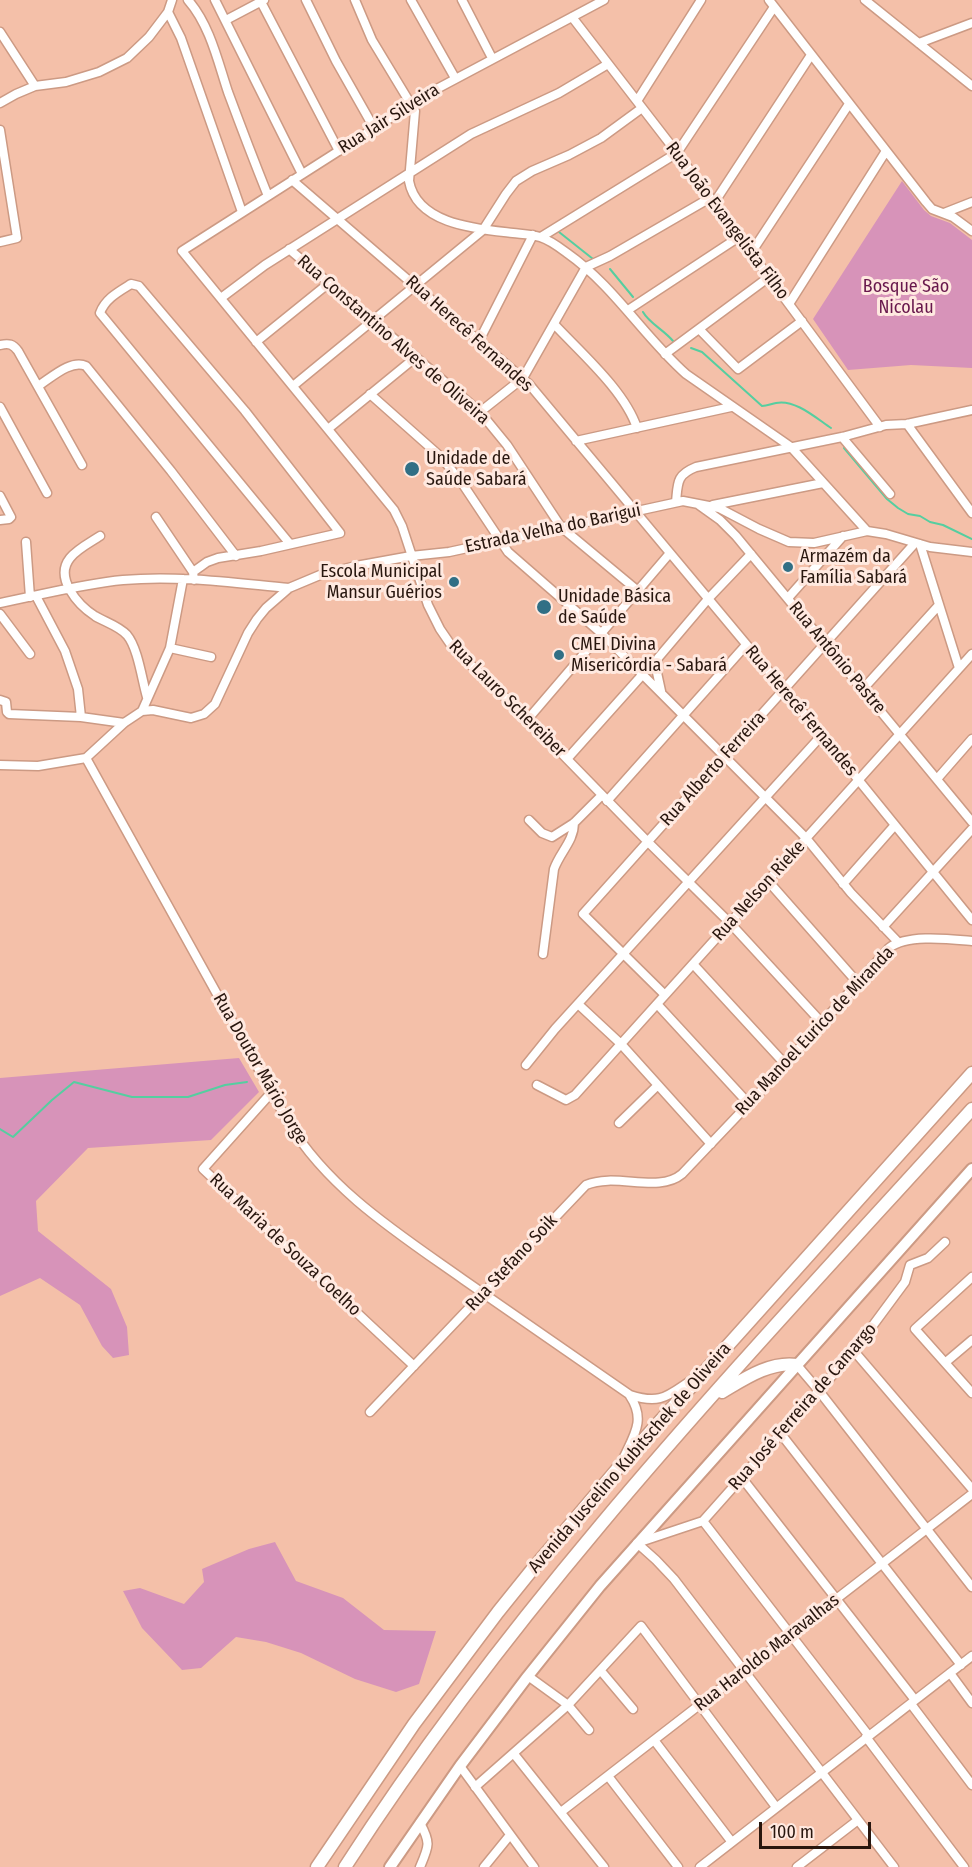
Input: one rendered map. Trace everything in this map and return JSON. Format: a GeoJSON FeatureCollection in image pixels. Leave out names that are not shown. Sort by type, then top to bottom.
{"type":"FeatureCollection","features":[{"type":"Feature","properties":{"kind":"highway","name":"Avenida Juscelino Kubitschek de Oliveira"},"geometry":{"type":"LineString","coordinates":[[317,1867],[400,1744],[474,1643],[531,1571],[619,1467],[972,1072]]}},
{"type":"Feature","properties":{"kind":"highway","name":"Avenida Juscelino Kubitschek de Oliveira"},"geometry":{"type":"LineString","coordinates":[[345,1867],[425,1748],[531,1608],[600,1524],[972,1109]]}},
{"type":"Feature","properties":{"kind":"highway"},"geometry":{"type":"LineString","coordinates":[[711,1399],[752,1375],[780,1365],[796,1365]]}},
{"type":"Feature","properties":{"kind":"main road"},"geometry":{"type":"LineString","coordinates":[[390,1867],[460,1766],[528,1676],[636,1543],[972,1169]]}},
{"type":"Feature","properties":{"kind":"street"},"geometry":{"type":"LineString","coordinates":[[0,103],[35,86],[66,82],[99,72],[127,58],[149,37],[168,12],[172,0]]}},
{"type":"Feature","properties":{"kind":"street"},"geometry":{"type":"LineString","coordinates":[[188,0],[196,9],[209,36],[241,128],[268,196]]}},
{"type":"Feature","properties":{"kind":"street"},"geometry":{"type":"LineString","coordinates":[[215,0],[302,174]]}},
{"type":"Feature","properties":{"kind":"street"},"geometry":{"type":"LineString","coordinates":[[306,0],[336,61],[374,128]]}},
{"type":"Feature","properties":{"kind":"street"},"geometry":{"type":"LineString","coordinates":[[354,0],[372,40],[410,105],[414,108],[409,175],[410,188],[415,196],[431,212],[454,223],[483,230],[537,236],[561,249],[586,267],[686,374],[790,447],[867,531]]}},
{"type":"Feature","properties":{"kind":"street"},"geometry":{"type":"LineString","coordinates":[[411,0],[455,78]]}},
{"type":"Feature","properties":{"kind":"street"},"geometry":{"type":"LineString","coordinates":[[462,0],[492,58]]}},
{"type":"Feature","properties":{"kind":"street","name":"Rua Jair Silveira"},"geometry":{"type":"LineString","coordinates":[[182,251],[455,78],[604,0]]}},
{"type":"Feature","properties":{"kind":"street"},"geometry":{"type":"LineString","coordinates":[[292,386],[483,230],[516,181],[601,138],[639,104],[701,0]]}},
{"type":"Feature","properties":{"kind":"street"},"geometry":{"type":"LineString","coordinates":[[865,0],[972,86]]}},
{"type":"Feature","properties":{"kind":"street"},"geometry":{"type":"LineString","coordinates":[[226,20],[261,1],[339,151]]}},
{"type":"Feature","properties":{"kind":"street"},"geometry":{"type":"LineString","coordinates":[[479,341],[537,236],[677,153],[771,4],[929,206],[959,221],[972,231]]}},
{"type":"Feature","properties":{"kind":"street"},"geometry":{"type":"LineString","coordinates":[[168,12],[181,38],[242,212]]}},
{"type":"Feature","properties":{"kind":"street","name":"Rua João Evangelista Filho"},"geometry":{"type":"LineString","coordinates":[[572,17],[677,153],[880,427]]}},
{"type":"Feature","properties":{"kind":"street"},"geometry":{"type":"LineString","coordinates":[[919,43],[972,23]]}},
{"type":"Feature","properties":{"kind":"street"},"geometry":{"type":"LineString","coordinates":[[0,32],[35,86]]}},
{"type":"Feature","properties":{"kind":"street"},"geometry":{"type":"LineString","coordinates":[[480,412],[523,378],[586,267],[712,200],[811,55]]}},
{"type":"Feature","properties":{"kind":"street"},"geometry":{"type":"LineString","coordinates":[[221,298],[289,249],[471,134],[559,93],[608,64]]}},
{"type":"Feature","properties":{"kind":"street"},"geometry":{"type":"LineString","coordinates":[[751,253],[849,104]]}},
{"type":"Feature","properties":{"kind":"street"},"geometry":{"type":"LineString","coordinates":[[0,130],[17,238],[0,242]]}},
{"type":"Feature","properties":{"kind":"street"},"geometry":{"type":"LineString","coordinates":[[789,304],[886,151]]}},
{"type":"Feature","properties":{"kind":"street","name":"Rua Herecê Fernandes"},"geometry":{"type":"LineString","coordinates":[[292,180],[523,378],[822,735],[972,920]]}},
{"type":"Feature","properties":{"kind":"street"},"geometry":{"type":"LineString","coordinates":[[944,213],[972,202]]}},
{"type":"Feature","properties":{"kind":"street"},"geometry":{"type":"LineString","coordinates":[[628,310],[739,237]]}},
{"type":"Feature","properties":{"kind":"street","name":"Rua Constantino Alves de Oliveira"},"geometry":{"type":"LineString","coordinates":[[289,249],[480,412],[516,459],[561,527],[638,591]]}},
{"type":"Feature","properties":{"kind":"street","name":"Rua Lauro Schereiber"},"geometry":{"type":"LineString","coordinates":[[182,251],[394,510],[402,526],[428,605],[459,655],[528,719],[730,923],[822,1023]]}},
{"type":"Feature","properties":{"kind":"street"},"geometry":{"type":"LineString","coordinates":[[665,354],[769,277]]}},
{"type":"Feature","properties":{"kind":"street"},"geometry":{"type":"LineString","coordinates":[[256,342],[329,283]]}},
{"type":"Feature","properties":{"kind":"street"},"geometry":{"type":"LineString","coordinates":[[0,603],[123,580],[183,579],[194,576],[218,558],[236,556],[340,533],[245,411],[139,286],[131,284],[103,305],[100,313],[290,544]]}},
{"type":"Feature","properties":{"kind":"street"},"geometry":{"type":"LineString","coordinates":[[699,329],[738,369],[802,321]]}},
{"type":"Feature","properties":{"kind":"street"},"geometry":{"type":"LineString","coordinates":[[554,324],[622,397],[632,412],[637,428]]}},
{"type":"Feature","properties":{"kind":"street"},"geometry":{"type":"LineString","coordinates":[[0,345],[8,343],[14,346],[82,465]]}},
{"type":"Feature","properties":{"kind":"street"},"geometry":{"type":"LineString","coordinates":[[328,429],[416,357]]}},
{"type":"Feature","properties":{"kind":"street"},"geometry":{"type":"LineString","coordinates":[[38,386],[74,364],[86,366],[236,556]]}},
{"type":"Feature","properties":{"kind":"street"},"geometry":{"type":"LineString","coordinates":[[370,394],[441,457],[512,556],[602,633],[806,838],[843,884],[898,942]]}},
{"type":"Feature","properties":{"kind":"street"},"geometry":{"type":"LineString","coordinates":[[0,407],[47,493]]}},
{"type":"Feature","properties":{"kind":"street"},"geometry":{"type":"LineString","coordinates":[[576,441],[731,407]]}},
{"type":"Feature","properties":{"kind":"street"},"geometry":{"type":"LineString","coordinates":[[676,502],[679,478],[688,470],[880,427],[971,412]]}},
{"type":"Feature","properties":{"kind":"street"},"geometry":{"type":"LineString","coordinates":[[907,424],[972,513]]}},
{"type":"Feature","properties":{"kind":"street"},"geometry":{"type":"LineString","coordinates":[[842,437],[890,494]]}},
{"type":"Feature","properties":{"kind":"street"},"geometry":{"type":"LineString","coordinates":[[712,505],[823,483]]}},
{"type":"Feature","properties":{"kind":"street"},"geometry":{"type":"LineString","coordinates":[[0,496],[10,517],[0,520]]}},
{"type":"Feature","properties":{"kind":"street","name":"Estrada Velha do Barigui"},"geometry":{"type":"LineString","coordinates":[[142,711],[153,710],[191,718],[204,714],[215,704],[257,618],[289,588],[320,575],[411,556],[449,552],[676,502],[712,505],[759,530],[789,542],[814,543],[867,531],[918,544],[972,552]]}},
{"type":"Feature","properties":{"kind":"street","name":"Rua Antônio Pastre"},"geometry":{"type":"LineString","coordinates":[[695,502],[720,520],[751,554],[972,822]]}},
{"type":"Feature","properties":{"kind":"street"},"geometry":{"type":"LineString","coordinates":[[156,517],[194,576]]}},
{"type":"Feature","properties":{"kind":"street"},"geometry":{"type":"LineString","coordinates":[[100,536],[71,556],[66,565],[66,579],[69,589],[81,605],[127,635],[135,650],[147,697]]}},
{"type":"Feature","properties":{"kind":"street"},"geometry":{"type":"LineString","coordinates":[[788,598],[843,536]]}},
{"type":"Feature","properties":{"kind":"street"},"geometry":{"type":"LineString","coordinates":[[26,542],[33,597],[65,651],[78,688],[81,717]]}},
{"type":"Feature","properties":{"kind":"street"},"geometry":{"type":"LineString","coordinates":[[918,544],[960,668]]}},
{"type":"Feature","properties":{"kind":"street","name":"Rua Alberto Ferreira"},"geometry":{"type":"LineString","coordinates":[[624,953],[584,914],[825,644],[918,544]]}},
{"type":"Feature","properties":{"kind":"street"},"geometry":{"type":"LineString","coordinates":[[528,719],[670,553]]}},
{"type":"Feature","properties":{"kind":"street"},"geometry":{"type":"LineString","coordinates":[[662,694],[656,668],[658,658],[708,599],[751,554]]}},
{"type":"Feature","properties":{"kind":"street"},"geometry":{"type":"LineString","coordinates":[[194,576],[289,588]]}},
{"type":"Feature","properties":{"kind":"street"},"geometry":{"type":"LineString","coordinates":[[0,765],[38,766],[86,758],[124,723],[142,711],[170,648],[183,579]]}},
{"type":"Feature","properties":{"kind":"street"},"geometry":{"type":"LineString","coordinates":[[863,689],[939,605]]}},
{"type":"Feature","properties":{"kind":"street"},"geometry":{"type":"LineString","coordinates":[[0,614],[30,654]]}},
{"type":"Feature","properties":{"kind":"street"},"geometry":{"type":"LineString","coordinates":[[529,820],[542,833],[552,837],[605,798],[684,715],[746,645]]}},
{"type":"Feature","properties":{"kind":"street"},"geometry":{"type":"LineString","coordinates":[[170,648],[211,657]]}},
{"type":"Feature","properties":{"kind":"street","name":"Rua Nelson Rieke"},"geometry":{"type":"LineString","coordinates":[[537,1085],[562,1099],[569,1099],[576,1095],[972,654]]}},
{"type":"Feature","properties":{"kind":"street"},"geometry":{"type":"LineString","coordinates":[[567,759],[643,674]]}},
{"type":"Feature","properties":{"kind":"street"},"geometry":{"type":"LineString","coordinates":[[0,700],[6,702],[9,714],[81,717],[124,723]]}},
{"type":"Feature","properties":{"kind":"street"},"geometry":{"type":"LineString","coordinates":[[526,1065],[578,1004],[822,735]]}},
{"type":"Feature","properties":{"kind":"street"},"geometry":{"type":"LineString","coordinates":[[937,778],[972,740]]}},
{"type":"Feature","properties":{"kind":"street","name":"Rua Doutor Mário Jorge"},"geometry":{"type":"LineString","coordinates":[[86,758],[271,1093],[306,1150],[342,1188],[397,1232],[630,1395],[647,1400],[658,1400],[705,1371]]}},
{"type":"Feature","properties":{"kind":"street"},"geometry":{"type":"LineString","coordinates":[[543,954],[554,869],[559,856],[572,837],[574,823]]}},
{"type":"Feature","properties":{"kind":"street"},"geometry":{"type":"LineString","coordinates":[[843,884],[895,825]]}},
{"type":"Feature","properties":{"kind":"street"},"geometry":{"type":"LineString","coordinates":[[883,927],[972,829]]}},
{"type":"Feature","properties":{"kind":"street"},"geometry":{"type":"LineString","coordinates":[[768,881],[857,982]]}},
{"type":"Feature","properties":{"kind":"street","name":"Rua Manoel Eurico de Miranda"},"geometry":{"type":"LineString","coordinates":[[682,1174],[749,1104],[884,953],[898,942],[918,939],[972,941]]}},
{"type":"Feature","properties":{"kind":"street"},"geometry":{"type":"LineString","coordinates":[[624,953],[666,995]]}},
{"type":"Feature","properties":{"kind":"street"},"geometry":{"type":"LineString","coordinates":[[693,964],[785,1064]]}},
{"type":"Feature","properties":{"kind":"street"},"geometry":{"type":"LineString","coordinates":[[578,1004],[621,1044],[711,1144]]}},
{"type":"Feature","properties":{"kind":"street"},"geometry":{"type":"LineString","coordinates":[[657,1004],[749,1104]]}},
{"type":"Feature","properties":{"kind":"street"},"geometry":{"type":"LineString","coordinates":[[619,1123],[657,1085]]}},
{"type":"Feature","properties":{"kind":"street","name":"Rua Maria de Souza Coelho"},"geometry":{"type":"LineString","coordinates":[[271,1093],[203,1169],[414,1366]]}},
{"type":"Feature","properties":{"kind":"street","name":"Rua Stefano Soik"},"geometry":{"type":"LineString","coordinates":[[370,1412],[586,1185],[606,1180],[662,1182],[674,1180],[682,1174]]}},
{"type":"Feature","properties":{"kind":"street","name":"Rua José Ferreira de Camargo"},"geometry":{"type":"LineString","coordinates":[[636,1543],[703,1521],[854,1351],[904,1282],[910,1265],[928,1258],[945,1242]]}},
{"type":"Feature","properties":{"kind":"street"},"geometry":{"type":"LineString","coordinates":[[972,1277],[915,1329],[972,1393]]}},
{"type":"Feature","properties":{"kind":"street"},"geometry":{"type":"LineString","coordinates":[[946,1362],[972,1340]]}},
{"type":"Feature","properties":{"kind":"street"},"geometry":{"type":"LineString","coordinates":[[854,1351],[972,1491]]}},
{"type":"Feature","properties":{"kind":"street"},"geometry":{"type":"LineString","coordinates":[[796,1365],[819,1391],[972,1587]]}},
{"type":"Feature","properties":{"kind":"street"},"geometry":{"type":"LineString","coordinates":[[619,1467],[638,1423],[638,1409],[630,1395]]}},
{"type":"Feature","properties":{"kind":"street"},"geometry":{"type":"LineString","coordinates":[[781,1434],[960,1665]]}},
{"type":"Feature","properties":{"kind":"street"},"geometry":{"type":"LineString","coordinates":[[742,1478],[836,1599],[972,1785]]}},
{"type":"Feature","properties":{"kind":"street","name":"Rua Haroldo Maravalhas"},"geometry":{"type":"LineString","coordinates":[[561,1812],[927,1529],[972,1491]]}},
{"type":"Feature","properties":{"kind":"street"},"geometry":{"type":"LineString","coordinates":[[703,1521],[868,1736],[964,1867]]}},
{"type":"Feature","properties":{"kind":"street"},"geometry":{"type":"LineString","coordinates":[[636,1543],[675,1579],[858,1820],[890,1866]]}},
{"type":"Feature","properties":{"kind":"street"},"geometry":{"type":"LineString","coordinates":[[475,1786],[568,1705],[641,1626],[776,1807]]}},
{"type":"Feature","properties":{"kind":"street"},"geometry":{"type":"LineString","coordinates":[[700,1867],[972,1656]]}},
{"type":"Feature","properties":{"kind":"street"},"geometry":{"type":"LineString","coordinates":[[601,1671],[633,1708]]}},
{"type":"Feature","properties":{"kind":"street"},"geometry":{"type":"LineString","coordinates":[[950,1673],[972,1703]]}},
{"type":"Feature","properties":{"kind":"street"},"geometry":{"type":"LineString","coordinates":[[528,1676],[568,1705],[589,1730]]}},
{"type":"Feature","properties":{"kind":"street"},"geometry":{"type":"LineString","coordinates":[[654,1740],[731,1841]]}},
{"type":"Feature","properties":{"kind":"street"},"geometry":{"type":"LineString","coordinates":[[514,1754],[604,1867]]}},
{"type":"Feature","properties":{"kind":"street"},"geometry":{"type":"LineString","coordinates":[[460,1766],[534,1867]]}},
{"type":"Feature","properties":{"kind":"street"},"geometry":{"type":"LineString","coordinates":[[608,1776],[678,1867]]}},
{"type":"Feature","properties":{"kind":"street"},"geometry":{"type":"LineString","coordinates":[[797,1867],[858,1820]]}},
{"type":"Feature","properties":{"kind":"street"},"geometry":{"type":"LineString","coordinates":[[420,1823],[429,1841],[420,1867]]}},
{"type":"Feature","properties":{"kind":"street"},"geometry":{"type":"LineString","coordinates":[[484,1867],[510,1835]]}},
{"type":"Feature","properties":{"kind":"green space","name":"Bosque São Nicolau"},"geometry":{"type":"Polygon","coordinates":[[[902,181],[931,216],[950,223],[972,240],[972,368],[911,365],[848,370],[813,319],[902,181]]]}},
{"type":"Feature","properties":{"kind":"green space"},"geometry":{"type":"Polygon","coordinates":[[[239,1058],[259,1092],[211,1140],[88,1148],[36,1201],[38,1231],[111,1289],[127,1327],[129,1355],[113,1358],[102,1346],[80,1305],[40,1278],[0,1296],[0,1078],[239,1058]]]}},
{"type":"Feature","properties":{"kind":"green space"},"geometry":{"type":"Polygon","coordinates":[[[275,1542],[296,1581],[343,1598],[384,1630],[436,1631],[419,1684],[396,1692],[355,1679],[301,1653],[266,1642],[236,1637],[201,1668],[182,1670],[142,1628],[123,1591],[140,1588],[184,1604],[204,1582],[202,1569],[249,1549],[275,1542]]]}},
{"type":"Feature","properties":{"kind":"waterway"},"geometry":{"type":"LineString","coordinates":[[559,232],[593,259]]}},
{"type":"Feature","properties":{"kind":"waterway"},"geometry":{"type":"LineString","coordinates":[[610,269],[633,297]]}},
{"type":"Feature","properties":{"kind":"waterway"},"geometry":{"type":"LineString","coordinates":[[643,312],[673,341]]}},
{"type":"Feature","properties":{"kind":"waterway"},"geometry":{"type":"LineString","coordinates":[[691,348],[702,352],[762,406],[776,403],[790,404],[805,410],[831,428]]}},
{"type":"Feature","properties":{"kind":"waterway"},"geometry":{"type":"LineString","coordinates":[[844,448],[887,499],[898,508],[972,539]]}},
{"type":"Feature","properties":{"kind":"waterway"},"geometry":{"type":"LineString","coordinates":[[0,1129],[13,1137],[74,1082],[132,1097],[188,1097],[225,1085],[247,1082]]}},
{"type":"Feature","properties":{"kind":"place","name":"Unidade de Saúde Sabará"},"geometry":{"type":"Point","coordinates":[412,469]}},
{"type":"Feature","properties":{"kind":"place","name":"Armazém da Família Sabará"},"geometry":{"type":"Point","coordinates":[788,567]}},
{"type":"Feature","properties":{"kind":"place","name":"Escola Municipal Mansur Guérios"},"geometry":{"type":"Point","coordinates":[454,582]}},
{"type":"Feature","properties":{"kind":"place","name":"Unidade Básica de Saúde"},"geometry":{"type":"Point","coordinates":[544,607]}},
{"type":"Feature","properties":{"kind":"place","name":"CMEI Divina Misericórdia - Sabará"},"geometry":{"type":"Point","coordinates":[559,655]}}]}
